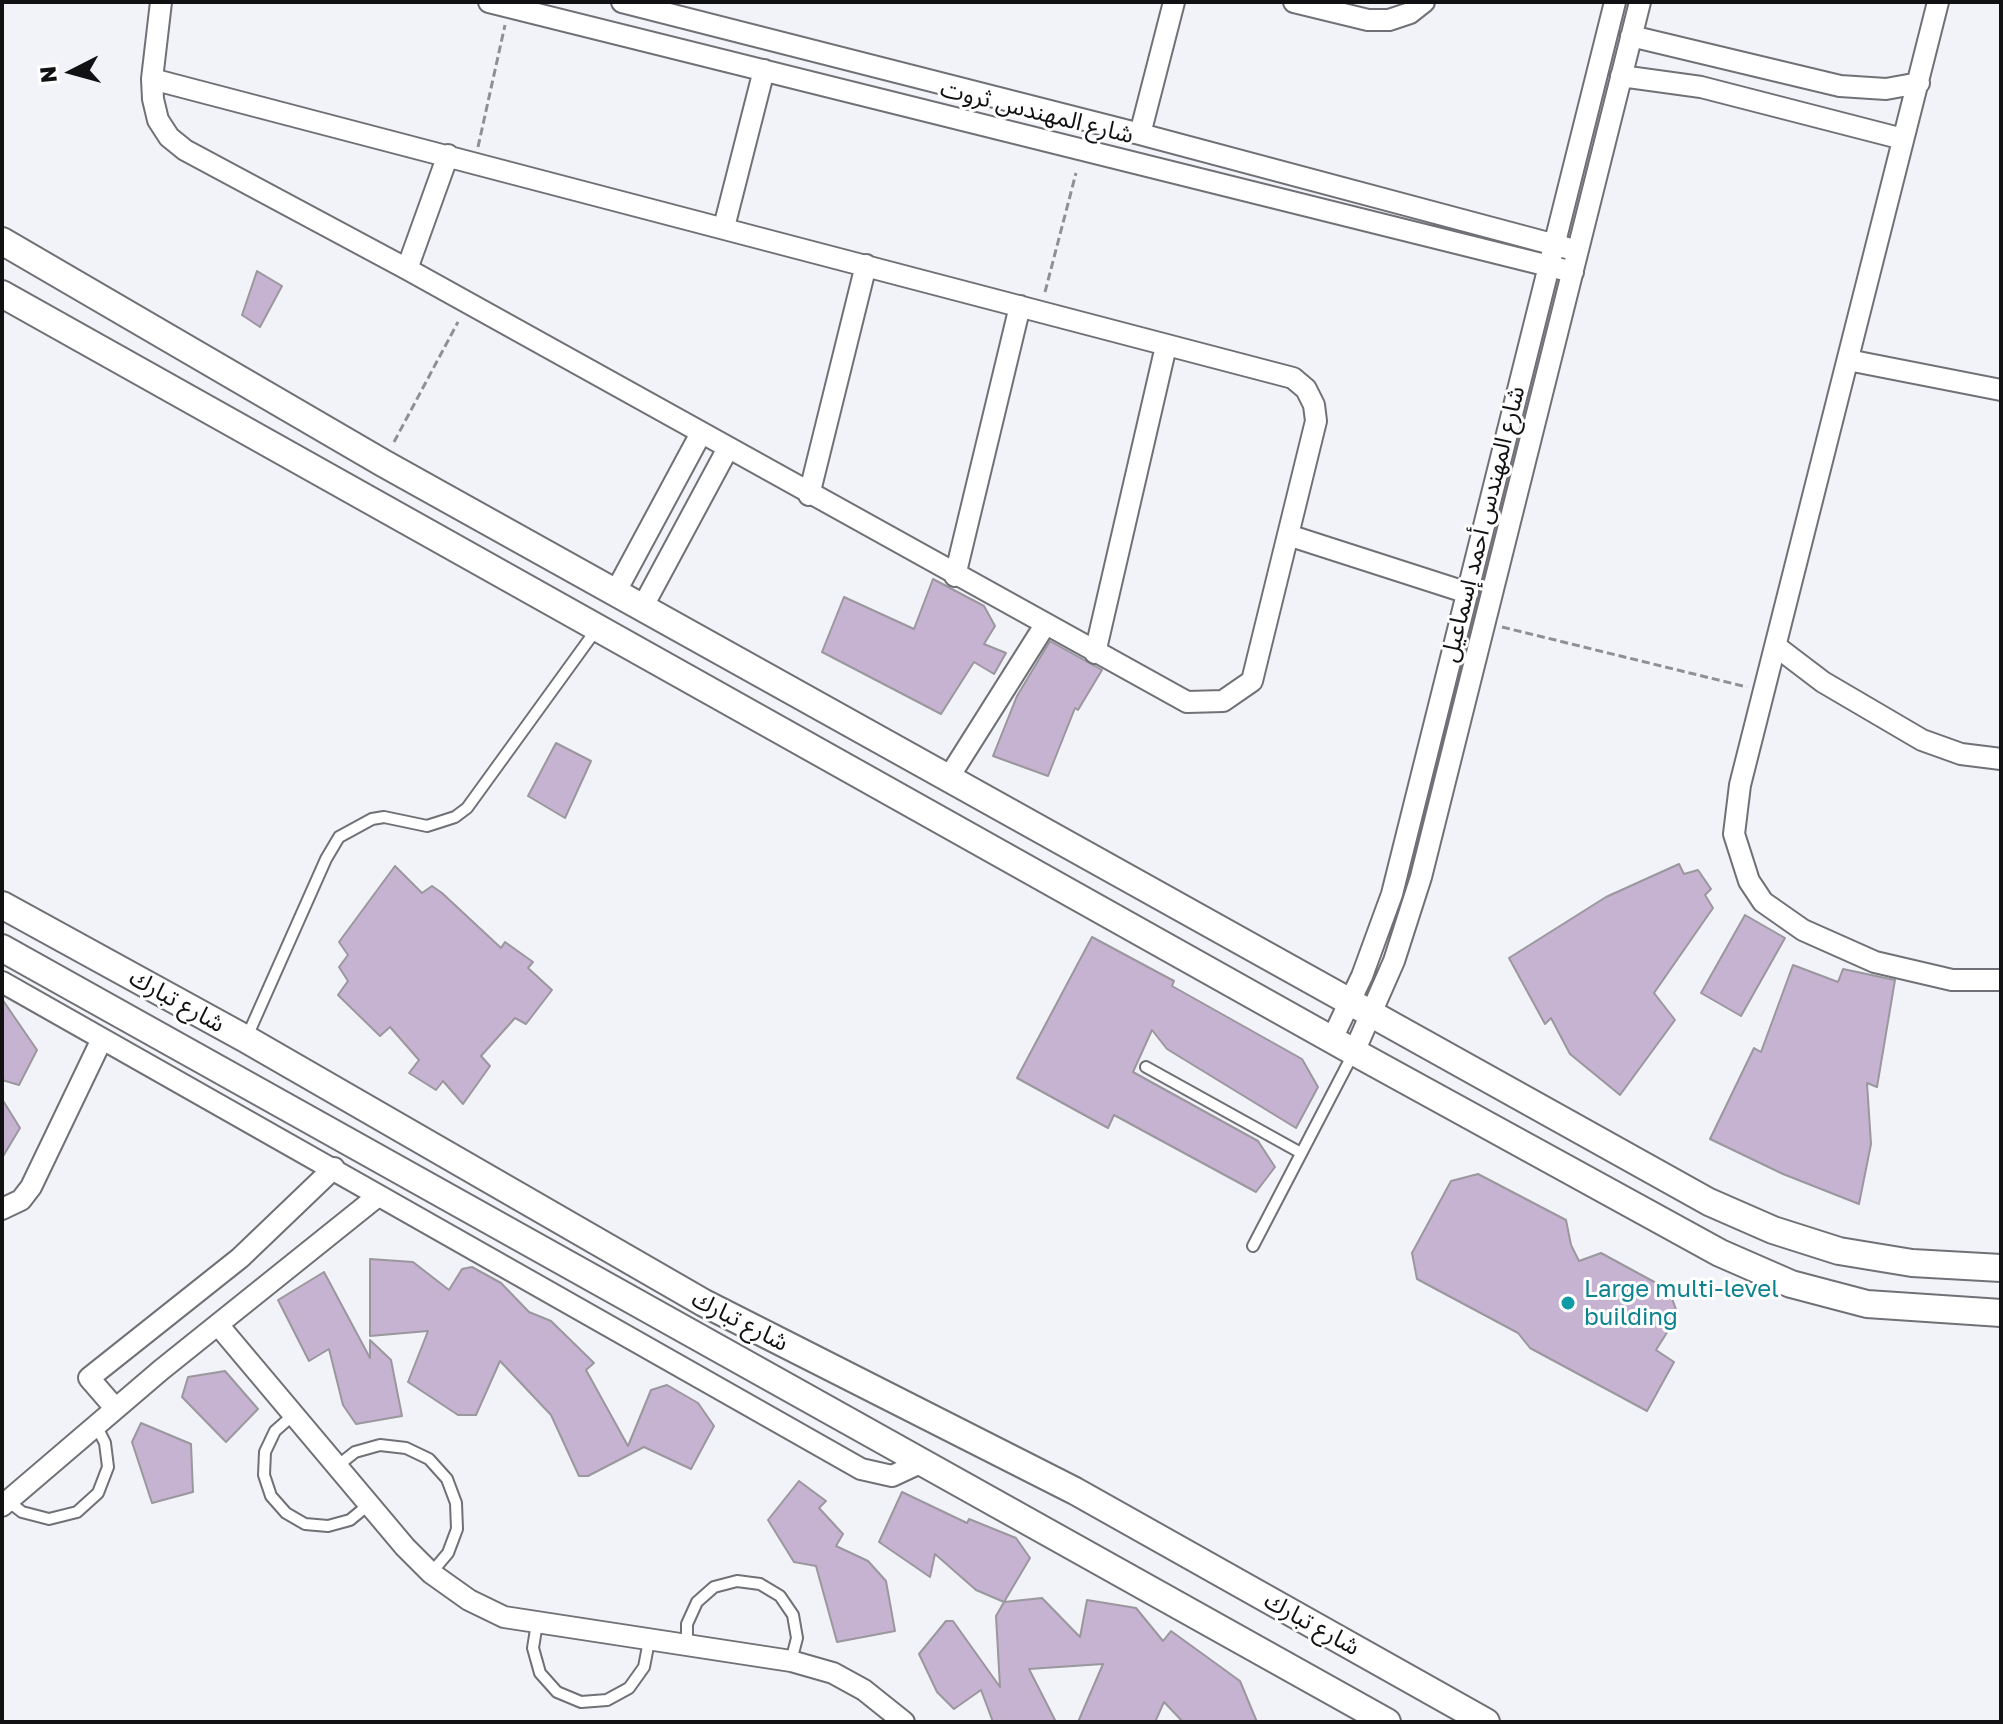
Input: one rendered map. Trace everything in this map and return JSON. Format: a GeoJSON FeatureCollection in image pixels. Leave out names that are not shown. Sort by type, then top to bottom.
{"type":"FeatureCollection","features":[{"type":"Feature","properties":{"kind":"street"},"geometry":{"type":"LineString","coordinates":[[152,79],[1293,378],[1306,389],[1314,405],[1316,421],[1252,681],[1239,693],[1205,705],[1187,702],[727,450],[407,269],[185,150],[169,137],[158,120],[152,79],[161,2]]}},
{"type":"Feature","properties":{"kind":"street","name":"شارع المهندس ثروت"},"geometry":{"type":"LineString","coordinates":[[622,2],[681,9],[720,27],[1140,134],[1556,245],[1575,262]]}},
{"type":"Feature","properties":{"kind":"street"},"geometry":{"type":"LineString","coordinates":[[1140,134],[1174,2]]}},
{"type":"Feature","properties":{"kind":"street"},"geometry":{"type":"LineString","coordinates":[[1294,2],[1368,20],[1389,20],[1410,13],[1424,2]]}},
{"type":"Feature","properties":{"kind":"street","name":"شارع المهندس أحمد إسماعيل"},"geometry":{"type":"LineString","coordinates":[[1360,1008],[1392,894],[1615,2]]}},
{"type":"Feature","properties":{"kind":"street","name":"شارع المهندس أحمد إسماعيل"},"geometry":{"type":"LineString","coordinates":[[1343,1046],[1413,905],[1640,2]]}},
{"type":"Feature","properties":{"kind":"street"},"geometry":{"type":"LineString","coordinates":[[1938,2],[1766,692],[1740,785],[1734,834],[1739,859],[1763,902],[1803,930],[1875,962],[1952,980],[2001,980]]}},
{"type":"Feature","properties":{"kind":"street","name":"شارع المهندس ثروت"},"geometry":{"type":"LineString","coordinates":[[499,4],[1550,266],[1575,262]]}},
{"type":"Feature","properties":{"kind":"street"},"geometry":{"type":"LineString","coordinates":[[712,58],[720,27]]}},
{"type":"Feature","properties":{"kind":"street"},"geometry":{"type":"LineString","coordinates":[[1631,36],[1840,86],[1886,89],[1919,83]]}},
{"type":"Feature","properties":{"kind":"street"},"geometry":{"type":"LineString","coordinates":[[724,227],[764,70]]}},
{"type":"Feature","properties":{"kind":"street"},"geometry":{"type":"LineString","coordinates":[[1621,76],[1701,87],[1903,139]]}},
{"type":"Feature","properties":{"kind":"street"},"geometry":{"type":"LineString","coordinates":[[407,269],[448,155]]}},
{"type":"Feature","properties":{"kind":"street"},"geometry":{"type":"LineString","coordinates":[[2,241],[383,463],[1709,1202],[1773,1230],[1874,1258],[2001,1268]]}},
{"type":"Feature","properties":{"kind":"street"},"geometry":{"type":"LineString","coordinates":[[809,495],[866,265]]}},
{"type":"Feature","properties":{"kind":"street"},"geometry":{"type":"LineString","coordinates":[[2,294],[1343,1046],[1755,1270],[1804,1288],[1867,1304],[2001,1313]]}},
{"type":"Feature","properties":{"kind":"street"},"geometry":{"type":"LineString","coordinates":[[955,576],[1020,306]]}},
{"type":"Feature","properties":{"kind":"street"},"geometry":{"type":"LineString","coordinates":[[1095,653],[1166,346]]}},
{"type":"Feature","properties":{"kind":"street"},"geometry":{"type":"LineString","coordinates":[[1848,360],[2001,390]]}},
{"type":"Feature","properties":{"kind":"street"},"geometry":{"type":"LineString","coordinates":[[615,593],[700,435]]}},
{"type":"Feature","properties":{"kind":"street"},"geometry":{"type":"LineString","coordinates":[[642,608],[727,450]]}},
{"type":"Feature","properties":{"kind":"street"},"geometry":{"type":"LineString","coordinates":[[1288,535],[1468,593]]}},
{"type":"Feature","properties":{"kind":"street"},"geometry":{"type":"LineString","coordinates":[[949,777],[1045,625]]}},
{"type":"Feature","properties":{"kind":"street"},"geometry":{"type":"LineString","coordinates":[[1777,647],[1823,682],[1922,740],[1961,754],[2001,759]]}},
{"type":"Feature","properties":{"kind":"street"},"geometry":{"type":"LineString","coordinates":[[826,757],[848,721]]}},
{"type":"Feature","properties":{"kind":"street","name":"شارع تبارك"},"geometry":{"type":"LineString","coordinates":[[2,905],[246,1039],[704,1303],[1075,1491],[1486,1722]]}},
{"type":"Feature","properties":{"kind":"street","name":"شارع تبارك"},"geometry":{"type":"LineString","coordinates":[[2,948],[1387,1722]]}},
{"type":"Feature","properties":{"kind":"street"},"geometry":{"type":"LineString","coordinates":[[2,982],[861,1469],[892,1476],[920,1463]]}},
{"type":"Feature","properties":{"kind":"street"},"geometry":{"type":"LineString","coordinates":[[2,1209],[21,1200],[31,1187],[102,1039]]}},
{"type":"Feature","properties":{"kind":"street"},"geometry":{"type":"LineString","coordinates":[[115,1408],[89,1378],[240,1258],[334,1168]]}},
{"type":"Feature","properties":{"kind":"street"},"geometry":{"type":"LineString","coordinates":[[5,1503],[161,1370],[378,1196]]}},
{"type":"Feature","properties":{"kind":"street"},"geometry":{"type":"LineString","coordinates":[[219,1326],[367,1506],[431,1573],[469,1600],[504,1617],[791,1661],[833,1673],[864,1690],[904,1722]]}},
{"type":"Feature","properties":{"kind":"street"},"geometry":{"type":"LineString","coordinates":[[138,1341],[161,1370]]}},
{"type":"Feature","properties":{"kind":"lane"},"geometry":{"type":"LineString","coordinates":[[246,1039],[326,859],[339,837],[372,819],[384,817],[427,826],[455,817],[467,808],[598,629]]}},
{"type":"Feature","properties":{"kind":"lane"},"geometry":{"type":"LineString","coordinates":[[1253,1246],[1301,1153],[1343,1046]]}},
{"type":"Feature","properties":{"kind":"lane"},"geometry":{"type":"LineString","coordinates":[[1146,1067],[1301,1153]]}},
{"type":"Feature","properties":{"kind":"lane"},"geometry":{"type":"LineString","coordinates":[[292,1416],[275,1431],[265,1452],[264,1475],[271,1496],[286,1513],[305,1524],[328,1526],[350,1520],[367,1506]]}},
{"type":"Feature","properties":{"kind":"lane"},"geometry":{"type":"LineString","coordinates":[[5,1503],[22,1512],[49,1519],[77,1512],[98,1493],[108,1467],[105,1443],[96,1425]]}},
{"type":"Feature","properties":{"kind":"lane"},"geometry":{"type":"LineString","coordinates":[[335,1468],[355,1452],[380,1445],[406,1448],[429,1459],[447,1479],[456,1503],[457,1529],[448,1553],[431,1573]]}},
{"type":"Feature","properties":{"kind":"lane"},"geometry":{"type":"LineString","coordinates":[[687,1647],[687,1624],[697,1602],[714,1587],[737,1581],[760,1584],[780,1596],[793,1615],[797,1638],[791,1661]]}},
{"type":"Feature","properties":{"kind":"lane"},"geometry":{"type":"LineString","coordinates":[[537,1623],[533,1648],[540,1673],[557,1692],[581,1702],[607,1700],[629,1688],[644,1667],[649,1641]]}},
{"type":"Feature","properties":{"kind":"path"},"geometry":{"type":"LineString","coordinates":[[475,162],[499,4]]}},
{"type":"Feature","properties":{"kind":"path"},"geometry":{"type":"LineString","coordinates":[[1041,312],[1076,173]]}},
{"type":"Feature","properties":{"kind":"path"},"geometry":{"type":"LineString","coordinates":[[383,463],[468,304]]}},
{"type":"Feature","properties":{"kind":"path"},"geometry":{"type":"LineString","coordinates":[[1486,623],[1766,692]]}},
{"type":"Feature","properties":{"kind":"building"},"geometry":{"type":"Polygon","coordinates":[[[257,271],[282,286],[260,327],[242,315],[257,271]]]}},
{"type":"Feature","properties":{"kind":"building"},"geometry":{"type":"Polygon","coordinates":[[[933,579],[984,606],[995,626],[984,644],[1006,653],[994,674],[974,662],[941,714],[822,652],[844,597],[914,629],[933,579]]]}},
{"type":"Feature","properties":{"kind":"building"},"geometry":{"type":"Polygon","coordinates":[[[1050,641],[1102,670],[1078,710],[1075,708],[1048,776],[993,756],[1017,696],[1050,641]]]}},
{"type":"Feature","properties":{"kind":"building"},"geometry":{"type":"Polygon","coordinates":[[[556,743],[591,761],[565,818],[528,796],[556,743]]]}},
{"type":"Feature","properties":{"kind":"building"},"geometry":{"type":"Polygon","coordinates":[[[1679,864],[1684,874],[1698,870],[1711,889],[1705,895],[1713,908],[1654,993],[1675,1020],[1620,1095],[1570,1054],[1551,1018],[1545,1024],[1509,958],[1606,897],[1679,864]]]}},
{"type":"Feature","properties":{"kind":"building"},"geometry":{"type":"Polygon","coordinates":[[[395,866],[422,893],[432,886],[442,893],[501,948],[505,942],[533,962],[528,968],[552,990],[526,1024],[515,1018],[481,1056],[490,1066],[463,1104],[443,1081],[436,1090],[409,1073],[419,1060],[390,1027],[380,1036],[338,995],[348,981],[339,967],[348,955],[339,942],[395,866]]]}},
{"type":"Feature","properties":{"kind":"building"},"geometry":{"type":"Polygon","coordinates":[[[1745,915],[1785,938],[1741,1016],[1701,993],[1745,915]]]}},
{"type":"Feature","properties":{"kind":"building"},"geometry":{"type":"Polygon","coordinates":[[[1092,937],[1174,981],[1172,986],[1302,1059],[1318,1087],[1296,1128],[1167,1049],[1152,1030],[1133,1072],[1258,1141],[1275,1167],[1256,1192],[1114,1115],[1108,1128],[1017,1078],[1092,937]]]}},
{"type":"Feature","properties":{"kind":"building"},"geometry":{"type":"Polygon","coordinates":[[[1793,965],[1838,982],[1843,969],[1895,980],[1877,1087],[1867,1083],[1871,1144],[1859,1204],[1783,1174],[1710,1139],[1754,1048],[1761,1052],[1793,965]]]}},
{"type":"Feature","properties":{"kind":"building"},"geometry":{"type":"Polygon","coordinates":[[[2,999],[37,1050],[19,1085],[2,1080],[2,999]]]}},
{"type":"Feature","properties":{"kind":"building"},"geometry":{"type":"Polygon","coordinates":[[[2,1099],[20,1128],[2,1158],[2,1099]]]}},
{"type":"Feature","properties":{"kind":"building","name":"Large multi-level building"},"geometry":{"type":"Polygon","coordinates":[[[1478,1174],[1566,1220],[1571,1245],[1579,1261],[1601,1253],[1669,1290],[1678,1315],[1656,1350],[1674,1362],[1647,1411],[1530,1348],[1518,1333],[1417,1279],[1412,1253],[1451,1181],[1478,1174]]]}},
{"type":"Feature","properties":{"kind":"building"},"geometry":{"type":"Polygon","coordinates":[[[370,1259],[413,1262],[449,1290],[462,1269],[472,1267],[501,1283],[529,1312],[551,1321],[594,1363],[586,1370],[628,1446],[651,1390],[667,1385],[698,1403],[714,1426],[691,1469],[644,1447],[588,1476],[579,1476],[551,1415],[500,1361],[476,1415],[458,1415],[408,1382],[428,1331],[370,1336],[370,1259]]]}},
{"type":"Feature","properties":{"kind":"building"},"geometry":{"type":"Polygon","coordinates":[[[324,1272],[370,1358],[370,1340],[391,1360],[402,1416],[356,1424],[343,1405],[329,1349],[309,1361],[278,1300],[324,1272]]]}},
{"type":"Feature","properties":{"kind":"building"},"geometry":{"type":"Polygon","coordinates":[[[225,1371],[258,1409],[226,1442],[182,1397],[188,1377],[225,1371]]]}},
{"type":"Feature","properties":{"kind":"building"},"geometry":{"type":"Polygon","coordinates":[[[141,1423],[191,1444],[193,1492],[152,1503],[132,1442],[141,1423]]]}},
{"type":"Feature","properties":{"kind":"building"},"geometry":{"type":"Polygon","coordinates":[[[799,1481],[826,1501],[819,1508],[843,1534],[836,1546],[868,1561],[886,1581],[895,1631],[837,1642],[816,1566],[794,1562],[768,1520],[799,1481]]]}},
{"type":"Feature","properties":{"kind":"building"},"geometry":{"type":"Polygon","coordinates":[[[902,1492],[967,1523],[969,1519],[1016,1538],[1030,1558],[1004,1602],[976,1590],[935,1554],[930,1577],[879,1542],[902,1492]]]}},
{"type":"Feature","properties":{"kind":"building"},"geometry":{"type":"Polygon","coordinates":[[[1042,1598],[1080,1637],[1087,1600],[1136,1608],[1163,1641],[1171,1631],[1240,1681],[1257,1722],[1183,1722],[1164,1702],[1155,1722],[1078,1722],[1103,1664],[1029,1669],[1056,1722],[993,1722],[981,1690],[954,1709],[937,1692],[919,1654],[946,1621],[953,1621],[1000,1687],[996,1616],[1004,1602],[1042,1598]]]}},
{"type":"Feature","properties":{"kind":"place","name":"Large multi-level building"},"geometry":{"type":"Point","coordinates":[1568,1303]}}]}
